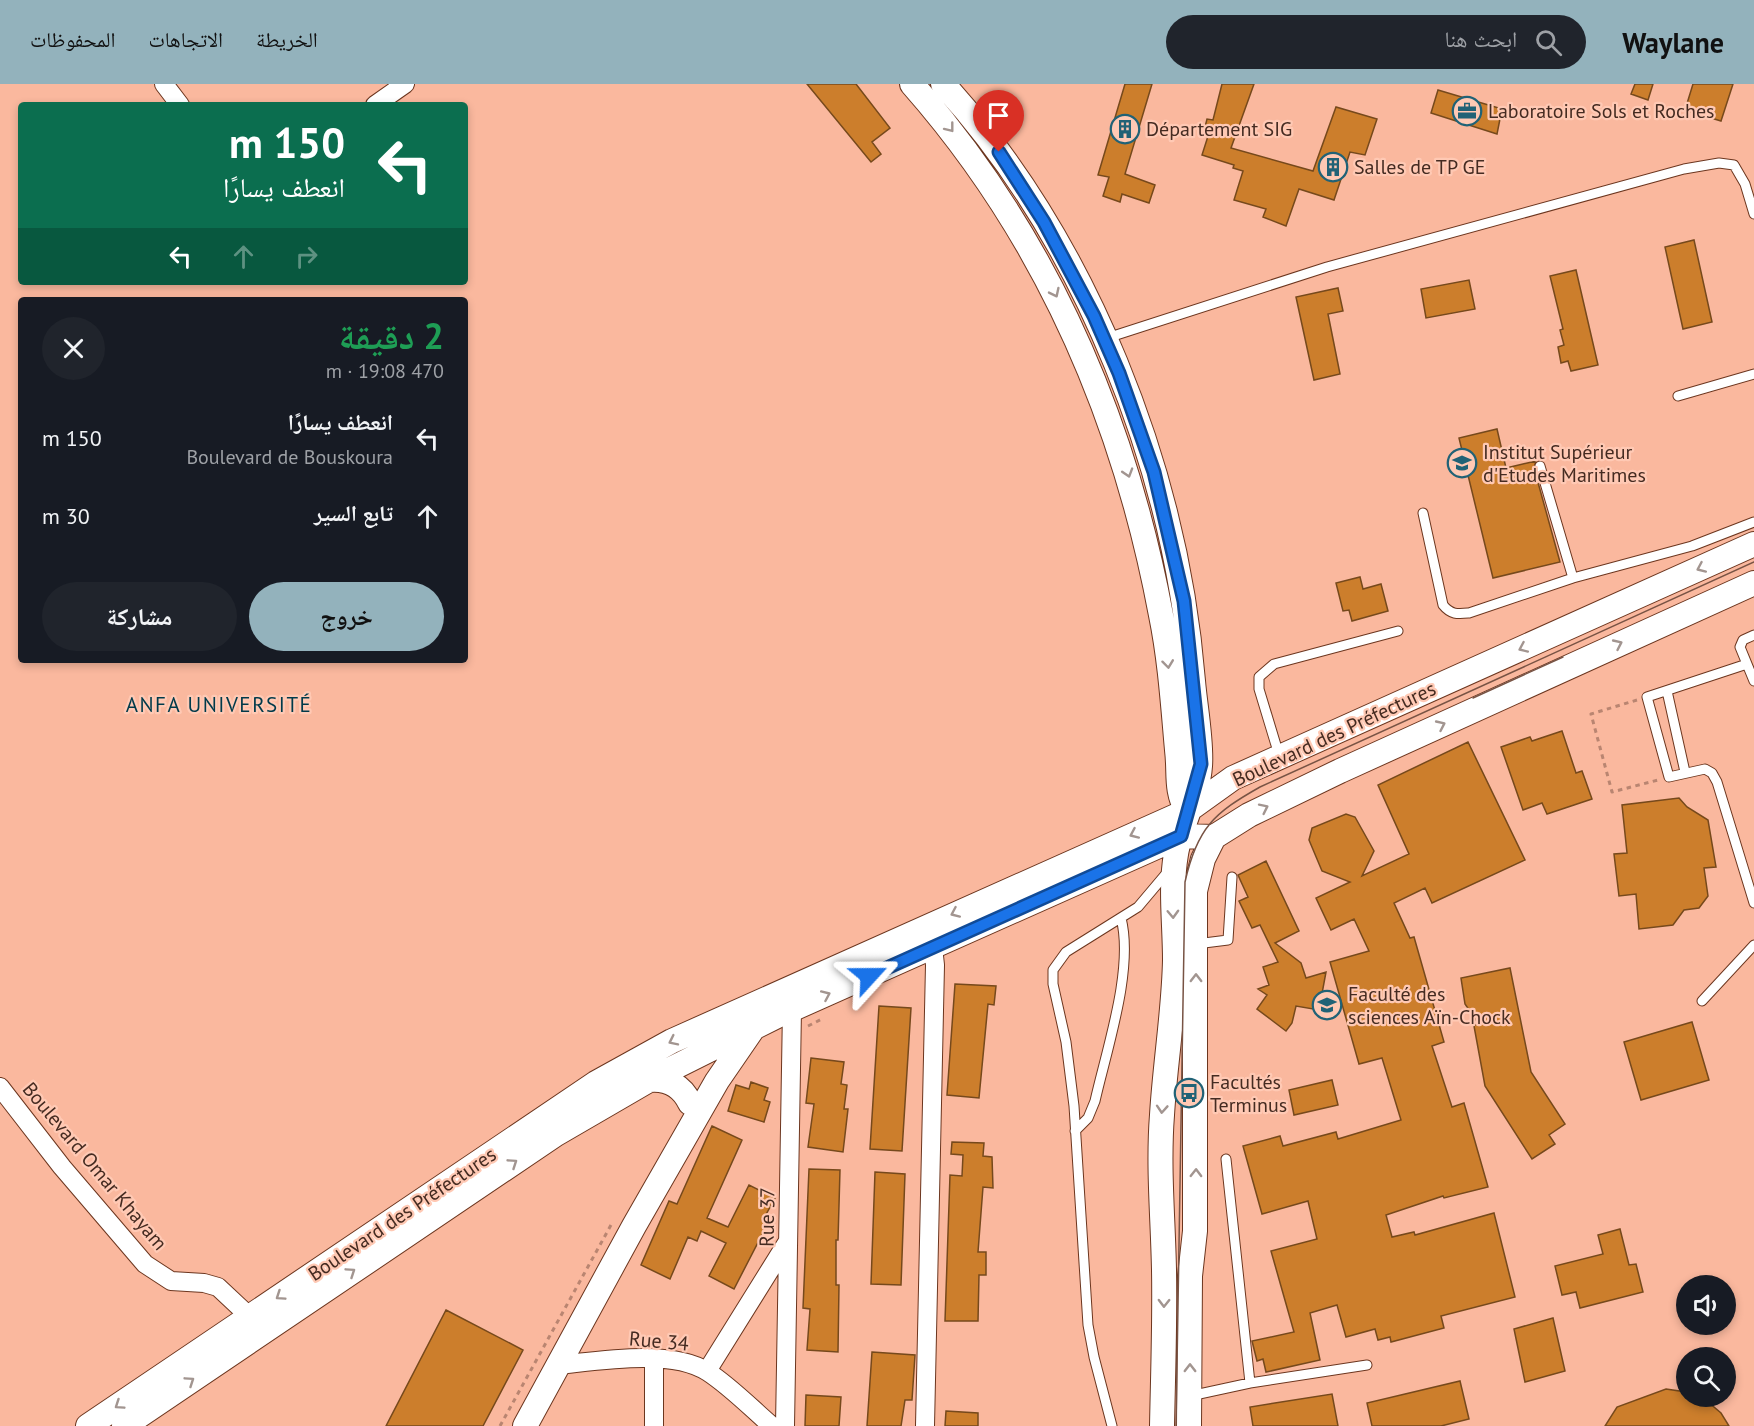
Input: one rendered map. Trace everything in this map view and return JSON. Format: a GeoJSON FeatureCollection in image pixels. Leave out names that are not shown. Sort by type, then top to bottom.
{"type":"FeatureCollection","features":[{"type":"Feature","properties":{"kind":"street"},"geometry":{"type":"LineString","coordinates":[[164,84],[178,102]]}},
{"type":"Feature","properties":{"kind":"street"},"geometry":{"type":"LineString","coordinates":[[379,102],[405,84]]}},
{"type":"Feature","properties":{"kind":"street"},"geometry":{"type":"LineString","coordinates":[[912,84],[977,163],[1016,223],[1065,313],[1098,388],[1122,455],[1152,564],[1168,667],[1179,765],[1179,796],[1187,811]]}},
{"type":"Feature","properties":{"kind":"street"},"geometry":{"type":"LineString","coordinates":[[943,84],[999,152],[1044,222],[1104,339],[1137,420],[1154,472],[1184,601],[1201,764],[1195,793],[1187,811],[1168,879],[1175,962],[1161,1119],[1160,1195],[1164,1273],[1162,1426]]}},
{"type":"Feature","properties":{"kind":"street","name":"Boulevard des Préfectures"},"geometry":{"type":"LineString","coordinates":[[88,1426],[556,1134],[649,1080],[726,1041],[753,1016],[1187,811],[1233,778],[1754,544]]}},
{"type":"Feature","properties":{"kind":"street","name":"Boulevard des Préfectures"},"geometry":{"type":"LineString","coordinates":[[124,1426],[246,1327],[596,1083],[672,1041],[726,1017],[753,1016],[792,1009],[1181,836],[1206,839],[1214,837],[1249,815],[1340,771],[1754,583]]}},
{"type":"Feature","properties":{"kind":"street"},"geometry":{"type":"LineString","coordinates":[[1201,764],[1215,775],[1233,778]]}},
{"type":"Feature","properties":{"kind":"street"},"geometry":{"type":"LineString","coordinates":[[1189,1426],[1190,1276],[1195,1231],[1196,883],[1203,859],[1214,837]]}},
{"type":"Feature","properties":{"kind":"street"},"geometry":{"type":"LineString","coordinates":[[1126,861],[1147,865],[1168,879]]}},
{"type":"Feature","properties":{"kind":"street"},"geometry":{"type":"LineString","coordinates":[[925,1426],[935,965],[933,947]]}},
{"type":"Feature","properties":{"kind":"street","name":"Rue 37"},"geometry":{"type":"LineString","coordinates":[[784,1426],[792,1009]]}},
{"type":"Feature","properties":{"kind":"street"},"geometry":{"type":"LineString","coordinates":[[525,1426],[753,1016]]}},
{"type":"Feature","properties":{"kind":"street"},"geometry":{"type":"LineString","coordinates":[[510,1426],[561,1329],[726,1041],[729,1032],[726,1017]]}},
{"type":"Feature","properties":{"kind":"street"},"geometry":{"type":"LineString","coordinates":[[649,1080],[670,1082],[682,1091],[690,1103]]}},
{"type":"Feature","properties":{"kind":"street","name":"Boulevard Omar Khayam"},"geometry":{"type":"LineString","coordinates":[[0,1087],[62,1167],[145,1264],[171,1281],[204,1283],[218,1287],[246,1327]]}},
{"type":"Feature","properties":{"kind":"street"},"geometry":{"type":"LineString","coordinates":[[707,1371],[789,1239]]}},
{"type":"Feature","properties":{"kind":"street"},"geometry":{"type":"LineString","coordinates":[[654,1359],[654,1426]]}},
{"type":"Feature","properties":{"kind":"street","name":"Rue 34"},"geometry":{"type":"LineString","coordinates":[[557,1365],[654,1359],[689,1364],[707,1371],[772,1426]]}},
{"type":"Feature","properties":{"kind":"lane"},"geometry":{"type":"LineString","coordinates":[[1104,339],[1327,267],[1684,169],[1719,163],[1734,165],[1745,184],[1754,214]]}},
{"type":"Feature","properties":{"kind":"lane"},"geometry":{"type":"LineString","coordinates":[[1678,396],[1754,374]]}},
{"type":"Feature","properties":{"kind":"lane"},"geometry":{"type":"LineString","coordinates":[[1540,466],[1573,578]]}},
{"type":"Feature","properties":{"kind":"lane"},"geometry":{"type":"LineString","coordinates":[[1423,513],[1443,605],[1448,612],[1469,613],[1573,578],[1692,546],[1754,522]]}},
{"type":"Feature","properties":{"kind":"lane"},"geometry":{"type":"LineString","coordinates":[[1280,757],[1259,689],[1259,677],[1274,664],[1398,631]]}},
{"type":"Feature","properties":{"kind":"lane"},"geometry":{"type":"LineString","coordinates":[[1754,635],[1743,640],[1740,646],[1754,681]]}},
{"type":"Feature","properties":{"kind":"lane"},"geometry":{"type":"LineString","coordinates":[[1747,664],[1647,697],[1669,777],[1705,769],[1712,773],[1718,782],[1754,903]]}},
{"type":"Feature","properties":{"kind":"lane"},"geometry":{"type":"LineString","coordinates":[[1666,691],[1685,772]]}},
{"type":"Feature","properties":{"kind":"lane"},"geometry":{"type":"LineString","coordinates":[[1196,944],[1228,940],[1232,877]]}},
{"type":"Feature","properties":{"kind":"lane"},"geometry":{"type":"LineString","coordinates":[[1112,1426],[1088,1325],[1071,1074],[1053,984],[1053,970],[1066,952],[1121,918],[1146,900],[1168,879]]}},
{"type":"Feature","properties":{"kind":"lane"},"geometry":{"type":"LineString","coordinates":[[1075,1131],[1088,1118],[1095,1101],[1123,972],[1126,945],[1121,918]]}},
{"type":"Feature","properties":{"kind":"lane"},"geometry":{"type":"LineString","coordinates":[[1702,1001],[1754,945]]}},
{"type":"Feature","properties":{"kind":"lane"},"geometry":{"type":"LineString","coordinates":[[1226,1159],[1250,1383]]}},
{"type":"Feature","properties":{"kind":"lane"},"geometry":{"type":"LineString","coordinates":[[1190,1396],[1250,1383],[1367,1365]]}},
{"type":"Feature","properties":{"kind":"path"},"geometry":{"type":"LineString","coordinates":[[1647,697],[1591,714],[1612,792],[1669,777]]}},
{"type":"Feature","properties":{"kind":"building"},"geometry":{"type":"Polygon","coordinates":[[[807,84],[856,84],[890,128],[872,142],[881,154],[871,162],[807,84]]]}},
{"type":"Feature","properties":{"kind":"building","name":"Département SIG"},"geometry":{"type":"Polygon","coordinates":[[[1125,84],[1152,84],[1125,174],[1155,185],[1149,203],[1122,194],[1120,202],[1103,196],[1109,177],[1098,175],[1125,84]]]}},
{"type":"Feature","properties":{"kind":"building"},"geometry":{"type":"Polygon","coordinates":[[[1222,84],[1254,84],[1231,148],[1313,171],[1336,107],[1377,119],[1365,155],[1350,152],[1334,200],[1299,189],[1286,226],[1263,217],[1266,209],[1234,200],[1243,171],[1233,168],[1234,165],[1202,155],[1209,133],[1204,131],[1207,119],[1213,120],[1222,84]]]}},
{"type":"Feature","properties":{"kind":"building"},"geometry":{"type":"Polygon","coordinates":[[[1635,84],[1653,84],[1648,100],[1631,94],[1635,84]]]}},
{"type":"Feature","properties":{"kind":"building"},"geometry":{"type":"Polygon","coordinates":[[[1693,84],[1733,84],[1721,121],[1685,110],[1693,84]]]}},
{"type":"Feature","properties":{"kind":"building","name":"Laboratoire Sols et Roches"},"geometry":{"type":"Polygon","coordinates":[[[1438,90],[1502,109],[1497,134],[1431,113],[1438,90]]]}},
{"type":"Feature","properties":{"kind":"building"},"geometry":{"type":"Polygon","coordinates":[[[1694,240],[1712,322],[1683,329],[1665,247],[1694,240]]]}},
{"type":"Feature","properties":{"kind":"building"},"geometry":{"type":"Polygon","coordinates":[[[1576,270],[1598,365],[1571,371],[1568,361],[1561,363],[1558,347],[1564,345],[1560,330],[1563,329],[1550,276],[1576,270]]]}},
{"type":"Feature","properties":{"kind":"building"},"geometry":{"type":"Polygon","coordinates":[[[1469,280],[1475,309],[1426,318],[1421,289],[1469,280]]]}},
{"type":"Feature","properties":{"kind":"building"},"geometry":{"type":"Polygon","coordinates":[[[1338,288],[1343,311],[1328,314],[1340,374],[1314,380],[1296,297],[1338,288]]]}},
{"type":"Feature","properties":{"kind":"building"},"geometry":{"type":"Polygon","coordinates":[[[1497,429],[1506,468],[1536,461],[1534,468],[1560,562],[1493,578],[1459,438],[1497,429]]]}},
{"type":"Feature","properties":{"kind":"building"},"geometry":{"type":"Polygon","coordinates":[[[1360,577],[1363,589],[1381,584],[1388,611],[1352,621],[1349,610],[1343,611],[1336,583],[1360,577]]]}},
{"type":"Feature","properties":{"kind":"building"},"geometry":{"type":"Polygon","coordinates":[[[1562,731],[1576,773],[1582,771],[1592,799],[1547,814],[1542,803],[1523,810],[1501,747],[1530,737],[1532,741],[1562,731]]]}},
{"type":"Feature","properties":{"kind":"building"},"geometry":{"type":"Polygon","coordinates":[[[1468,742],[1525,860],[1432,903],[1425,888],[1394,903],[1410,938],[1414,937],[1444,1042],[1432,1046],[1452,1107],[1464,1103],[1488,1187],[1444,1198],[1443,1196],[1386,1215],[1392,1237],[1414,1232],[1415,1235],[1494,1213],[1515,1297],[1441,1316],[1444,1328],[1391,1342],[1390,1337],[1378,1340],[1375,1329],[1346,1337],[1337,1305],[1310,1313],[1320,1360],[1266,1372],[1263,1359],[1257,1361],[1252,1341],[1294,1332],[1271,1251],[1317,1239],[1308,1201],[1262,1214],[1243,1146],[1280,1136],[1283,1146],[1336,1132],[1338,1139],[1401,1120],[1382,1058],[1359,1064],[1330,962],[1369,951],[1354,919],[1331,930],[1316,898],[1350,882],[1322,871],[1309,840],[1312,828],[1346,814],[1355,817],[1374,851],[1362,876],[1409,854],[1378,785],[1468,742]]]}},
{"type":"Feature","properties":{"kind":"building"},"geometry":{"type":"Polygon","coordinates":[[[1679,798],[1687,807],[1708,820],[1716,867],[1704,868],[1708,896],[1699,908],[1684,910],[1673,925],[1639,929],[1636,894],[1619,896],[1614,854],[1627,853],[1622,805],[1679,798]]]}},
{"type":"Feature","properties":{"kind":"building"},"geometry":{"type":"Polygon","coordinates":[[[1266,861],[1299,931],[1275,943],[1301,963],[1306,978],[1326,972],[1319,1010],[1296,1006],[1292,1023],[1286,1031],[1257,1009],[1267,995],[1258,989],[1269,985],[1263,967],[1278,962],[1260,925],[1252,928],[1239,901],[1248,897],[1238,875],[1266,861]]]}},
{"type":"Feature","properties":{"kind":"building"},"geometry":{"type":"Polygon","coordinates":[[[1510,968],[1531,1072],[1565,1124],[1549,1135],[1555,1144],[1532,1159],[1485,1086],[1474,1026],[1478,1023],[1465,1004],[1461,978],[1510,968]]]}},
{"type":"Feature","properties":{"kind":"building"},"geometry":{"type":"Polygon","coordinates":[[[955,984],[996,986],[994,1005],[988,1004],[979,1098],[947,1095],[955,984]]]}},
{"type":"Feature","properties":{"kind":"building"},"geometry":{"type":"Polygon","coordinates":[[[879,1006],[911,1008],[902,1151],[870,1149],[879,1006]]]}},
{"type":"Feature","properties":{"kind":"building"},"geometry":{"type":"Polygon","coordinates":[[[1692,1022],[1709,1080],[1641,1100],[1624,1042],[1692,1022]]]}},
{"type":"Feature","properties":{"kind":"building"},"geometry":{"type":"Polygon","coordinates":[[[811,1058],[844,1062],[841,1084],[847,1085],[844,1109],[848,1109],[843,1152],[808,1147],[814,1104],[806,1103],[811,1058]]]}},
{"type":"Feature","properties":{"kind":"building"},"geometry":{"type":"Polygon","coordinates":[[[1332,1080],[1338,1105],[1294,1115],[1289,1090],[1332,1080]]]}},
{"type":"Feature","properties":{"kind":"building"},"geometry":{"type":"Polygon","coordinates":[[[751,1082],[768,1088],[764,1100],[770,1102],[764,1122],[728,1111],[736,1085],[749,1089],[751,1082]]]}},
{"type":"Feature","properties":{"kind":"building"},"geometry":{"type":"Polygon","coordinates":[[[712,1126],[742,1140],[707,1218],[728,1227],[749,1185],[775,1198],[763,1220],[768,1223],[734,1289],[709,1276],[726,1243],[701,1231],[697,1241],[688,1237],[670,1279],[641,1265],[669,1201],[677,1204],[712,1126]]]}},
{"type":"Feature","properties":{"kind":"building"},"geometry":{"type":"Polygon","coordinates":[[[952,1142],[984,1143],[983,1156],[992,1157],[993,1188],[983,1187],[978,1252],[986,1252],[986,1275],[979,1275],[978,1321],[945,1321],[950,1175],[962,1176],[963,1155],[951,1154],[952,1142]]]}},
{"type":"Feature","properties":{"kind":"building"},"geometry":{"type":"Polygon","coordinates":[[[809,1169],[840,1170],[838,1240],[836,1240],[836,1285],[839,1285],[838,1352],[807,1350],[810,1309],[803,1308],[809,1169]]]}},
{"type":"Feature","properties":{"kind":"building"},"geometry":{"type":"Polygon","coordinates":[[[875,1172],[905,1174],[901,1285],[871,1284],[875,1172]]]}},
{"type":"Feature","properties":{"kind":"building"},"geometry":{"type":"Polygon","coordinates":[[[1620,1229],[1629,1265],[1636,1264],[1643,1292],[1580,1308],[1576,1292],[1562,1295],[1555,1266],[1603,1254],[1598,1235],[1620,1229]]]}},
{"type":"Feature","properties":{"kind":"building"},"geometry":{"type":"Polygon","coordinates":[[[446,1310],[523,1350],[483,1426],[386,1426],[446,1310]]]}},
{"type":"Feature","properties":{"kind":"building"},"geometry":{"type":"Polygon","coordinates":[[[1553,1318],[1565,1371],[1525,1382],[1514,1329],[1553,1318]]]}},
{"type":"Feature","properties":{"kind":"building"},"geometry":{"type":"Polygon","coordinates":[[[872,1352],[915,1355],[912,1400],[905,1400],[901,1426],[867,1426],[872,1352]]]}},
{"type":"Feature","properties":{"kind":"building"},"geometry":{"type":"Polygon","coordinates":[[[1460,1381],[1469,1419],[1441,1426],[1372,1426],[1367,1403],[1460,1381]]]}},
{"type":"Feature","properties":{"kind":"building"},"geometry":{"type":"Polygon","coordinates":[[[1666,1389],[1676,1390],[1676,1407],[1714,1407],[1721,1413],[1729,1426],[1605,1426],[1617,1407],[1666,1389]]]}},
{"type":"Feature","properties":{"kind":"building"},"geometry":{"type":"Polygon","coordinates":[[[1332,1394],[1338,1426],[1253,1426],[1250,1407],[1332,1394]]]}},
{"type":"Feature","properties":{"kind":"building"},"geometry":{"type":"Polygon","coordinates":[[[806,1395],[841,1397],[839,1426],[805,1426],[806,1395]]]}},
{"type":"Feature","properties":{"kind":"building"},"geometry":{"type":"Polygon","coordinates":[[[946,1411],[978,1413],[978,1426],[945,1426],[946,1411]]]}},
{"type":"Feature","properties":{"kind":"tram line"},"geometry":{"type":"LineString","coordinates":[[1176,1426],[1185,882],[1195,848],[1202,835],[1219,814],[1260,787],[1754,562]]}},
{"type":"Feature","properties":{"kind":"tram line"},"geometry":{"type":"LineString","coordinates":[[1473,698],[1563,657]]}},
{"type":"Feature","properties":{"kind":"place","name":"Laboratoire Sols et Roches"},"geometry":{"type":"Point","coordinates":[1467,111]}},
{"type":"Feature","properties":{"kind":"place","name":"Département SIG"},"geometry":{"type":"Point","coordinates":[1125,129]}},
{"type":"Feature","properties":{"kind":"place","name":"Salles de TP GE"},"geometry":{"type":"Point","coordinates":[1333,167]}},
{"type":"Feature","properties":{"kind":"place","name":"Institut Supérieur d'Etudes Maritimes"},"geometry":{"type":"Point","coordinates":[1462,463]}},
{"type":"Feature","properties":{"kind":"place","name":"Faculté des sciences Aïn-Chock"},"geometry":{"type":"Point","coordinates":[1327,1005]}},
{"type":"Feature","properties":{"kind":"place","name":"Facultés Terminus"},"geometry":{"type":"Point","coordinates":[1189,1093]}},
{"type":"Feature","properties":{"kind":"district","name":"ANFA UNIVERSITÉ"},"geometry":{"type":"Point","coordinates":[219,705]}},
{"type":"Feature","properties":{"kind":"route"},"geometry":{"type":"LineString","coordinates":[[869,976],[1047,894],[1181,836],[1187,811],[1195,793],[1201,764],[1184,601],[1154,472],[1137,420],[1099,327],[1067,262],[999,152]]}}]}
